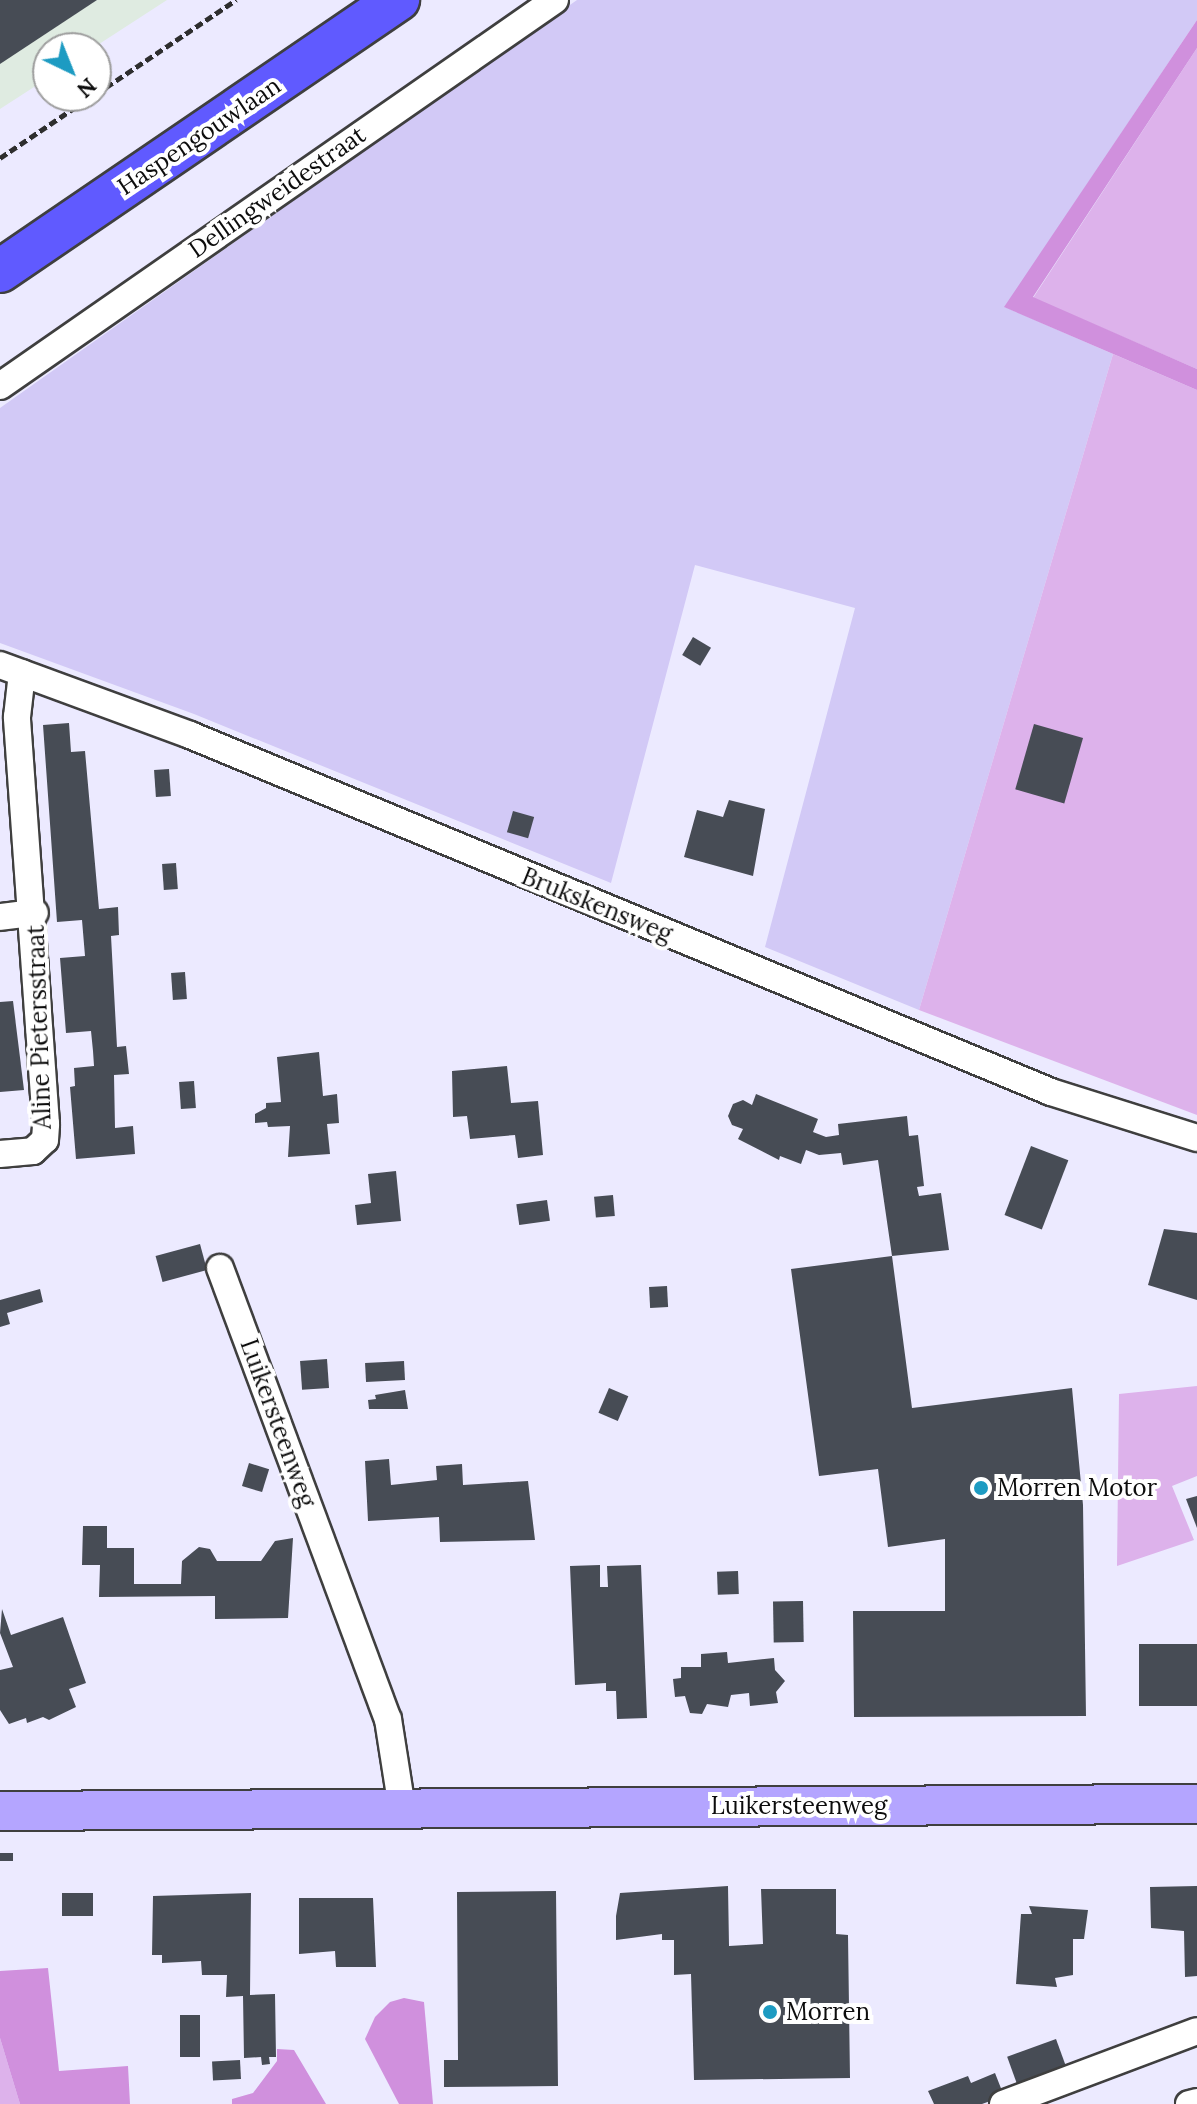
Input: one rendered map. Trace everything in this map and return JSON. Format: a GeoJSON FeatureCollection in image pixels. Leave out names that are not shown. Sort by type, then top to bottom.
{"type":"FeatureCollection","features":[{"type":"Feature","properties":{"kind":"main road","name":"Haspengouwlaan"},"geometry":{"type":"LineString","coordinates":[[0,271],[398,0]]}},
{"type":"Feature","properties":{"kind":"main road","name":"Luikersteenweg"},"geometry":{"type":"LineString","coordinates":[[0,1811],[1197,1804]]}},
{"type":"Feature","properties":{"kind":"street","name":"Dellingweidestraat"},"geometry":{"type":"LineString","coordinates":[[0,386],[555,0]]}},
{"type":"Feature","properties":{"kind":"street","name":"Aline Pietersstraat"},"geometry":{"type":"LineString","coordinates":[[0,1154],[33,1151],[45,1140],[35,913],[11,669]]}},
{"type":"Feature","properties":{"kind":"street","name":"Brukskensweg"},"geometry":{"type":"LineString","coordinates":[[11,669],[190,735],[1051,1092],[1197,1138]]}},
{"type":"Feature","properties":{"kind":"street","name":"Aline Pietersstraat"},"geometry":{"type":"LineString","coordinates":[[0,917],[35,913]]}},
{"type":"Feature","properties":{"kind":"street","name":"Luikersteenweg"},"geometry":{"type":"LineString","coordinates":[[220,1268],[388,1719],[402,1808]]}},
{"type":"Feature","properties":{"kind":"street"},"geometry":{"type":"LineString","coordinates":[[1003,2104],[1197,2031]]}},
{"type":"Feature","properties":{"kind":"street"},"geometry":{"type":"LineString","coordinates":[[1189,2104],[1197,2102]]}},
{"type":"Feature","properties":{"kind":"path"},"geometry":{"type":"LineString","coordinates":[[112,83],[236,0]]}},
{"type":"Feature","properties":{"kind":"path"},"geometry":{"type":"LineString","coordinates":[[0,158],[69,112]]}},
{"type":"Feature","properties":{"kind":"shaded area"},"geometry":{"type":"Polygon","coordinates":[[[0,0],[167,0],[112,36],[112,32],[32,32],[32,88],[0,109],[0,0]]]}},
{"type":"Feature","properties":{"kind":"shaded area"},"geometry":{"type":"Polygon","coordinates":[[[577,0],[1197,0],[1197,20],[1005,307],[1113,354],[919,1010],[765,947],[855,608],[695,565],[611,883],[194,714],[0,643],[0,408],[577,0]]]}},
{"type":"Feature","properties":{"kind":"shaded area"},"geometry":{"type":"Polygon","coordinates":[[[1197,20],[1197,48],[1033,297],[1197,369],[1197,390],[1004,307],[1197,20]]]}},
{"type":"Feature","properties":{"kind":"shaded area"},"geometry":{"type":"Polygon","coordinates":[[[1197,48],[1197,369],[1033,298],[1197,48]]]}},
{"type":"Feature","properties":{"kind":"shaded area"},"geometry":{"type":"Polygon","coordinates":[[[1113,354],[1197,390],[1197,1115],[919,1010],[1113,354]]]}},
{"type":"Feature","properties":{"kind":"shaded area"},"geometry":{"type":"Polygon","coordinates":[[[1197,1386],[1197,1476],[1172,1486],[1194,1540],[1117,1566],[1119,1394],[1197,1386]]]}},
{"type":"Feature","properties":{"kind":"shaded area"},"geometry":{"type":"Polygon","coordinates":[[[48,1968],[59,2071],[128,2066],[130,2104],[20,2104],[0,2038],[0,1971],[48,1968]]]}},
{"type":"Feature","properties":{"kind":"shaded area"},"geometry":{"type":"Polygon","coordinates":[[[404,1998],[424,2002],[433,2104],[399,2104],[365,2039],[375,2017],[390,2002],[404,1998]]]}},
{"type":"Feature","properties":{"kind":"shaded area"},"geometry":{"type":"Polygon","coordinates":[[[0,2038],[20,2104],[0,2104],[0,2038]]]}},
{"type":"Feature","properties":{"kind":"shaded area"},"geometry":{"type":"Polygon","coordinates":[[[277,2049],[294,2050],[326,2104],[232,2104],[232,2099],[253,2093],[277,2061],[277,2049]]]}},
{"type":"Feature","properties":{"kind":"building"},"geometry":{"type":"Polygon","coordinates":[[[0,0],[97,0],[48,32],[32,32],[32,43],[0,64],[0,0]]]}},
{"type":"Feature","properties":{"kind":"building"},"geometry":{"type":"Polygon","coordinates":[[[693,637],[711,648],[700,666],[682,655],[693,637]]]}},
{"type":"Feature","properties":{"kind":"building"},"geometry":{"type":"Polygon","coordinates":[[[69,723],[71,752],[85,751],[99,909],[118,907],[119,935],[111,936],[117,1047],[126,1046],[129,1074],[114,1075],[115,1128],[133,1126],[135,1154],[76,1159],[70,1087],[75,1086],[74,1068],[94,1066],[93,1051],[91,1031],[66,1033],[60,958],[85,956],[82,920],[57,922],[43,725],[69,723]]]}},
{"type":"Feature","properties":{"kind":"building"},"geometry":{"type":"Polygon","coordinates":[[[1034,724],[1083,738],[1064,803],[1015,789],[1034,724]]]}},
{"type":"Feature","properties":{"kind":"building"},"geometry":{"type":"Polygon","coordinates":[[[169,769],[171,796],[156,797],[154,770],[169,769]]]}},
{"type":"Feature","properties":{"kind":"building"},"geometry":{"type":"Polygon","coordinates":[[[729,800],[765,809],[753,876],[684,857],[697,810],[723,817],[729,800]]]}},
{"type":"Feature","properties":{"kind":"building"},"geometry":{"type":"Polygon","coordinates":[[[513,811],[534,817],[528,838],[507,832],[513,811]]]}},
{"type":"Feature","properties":{"kind":"building"},"geometry":{"type":"Polygon","coordinates":[[[176,863],[178,889],[164,890],[162,864],[176,863]]]}},
{"type":"Feature","properties":{"kind":"building"},"geometry":{"type":"Polygon","coordinates":[[[185,972],[187,999],[173,1000],[171,973],[185,972]]]}},
{"type":"Feature","properties":{"kind":"building"},"geometry":{"type":"Polygon","coordinates":[[[13,1001],[24,1090],[0,1092],[0,1002],[13,1001]]]}},
{"type":"Feature","properties":{"kind":"building"},"geometry":{"type":"Polygon","coordinates":[[[319,1052],[323,1096],[337,1094],[339,1123],[327,1124],[330,1154],[288,1157],[290,1126],[268,1127],[267,1122],[255,1123],[255,1114],[266,1108],[266,1103],[281,1102],[277,1057],[319,1052]]]}},
{"type":"Feature","properties":{"kind":"building"},"geometry":{"type":"Polygon","coordinates":[[[507,1066],[511,1103],[538,1101],[543,1155],[518,1158],[515,1135],[470,1139],[467,1116],[453,1117],[452,1071],[507,1066]]]}},
{"type":"Feature","properties":{"kind":"building"},"geometry":{"type":"Polygon","coordinates":[[[194,1081],[196,1108],[181,1109],[179,1082],[194,1081]]]}},
{"type":"Feature","properties":{"kind":"building"},"geometry":{"type":"Polygon","coordinates":[[[756,1094],[818,1119],[813,1132],[826,1137],[839,1135],[838,1124],[907,1116],[909,1136],[918,1135],[924,1186],[917,1187],[919,1196],[941,1193],[949,1250],[892,1256],[878,1160],[843,1165],[841,1153],[819,1155],[806,1150],[801,1164],[780,1156],[779,1160],[738,1139],[743,1129],[732,1125],[728,1116],[733,1104],[743,1100],[752,1105],[756,1094]]]}},
{"type":"Feature","properties":{"kind":"building"},"geometry":{"type":"Polygon","coordinates":[[[1031,1146],[1068,1160],[1042,1229],[1004,1215],[1031,1146]]]}},
{"type":"Feature","properties":{"kind":"building"},"geometry":{"type":"Polygon","coordinates":[[[396,1171],[401,1221],[357,1225],[355,1205],[371,1203],[368,1174],[396,1171]]]}},
{"type":"Feature","properties":{"kind":"building"},"geometry":{"type":"Polygon","coordinates":[[[613,1195],[615,1216],[596,1218],[594,1197],[613,1195]]]}},
{"type":"Feature","properties":{"kind":"building"},"geometry":{"type":"Polygon","coordinates":[[[547,1200],[550,1221],[519,1225],[516,1204],[547,1200]]]}},
{"type":"Feature","properties":{"kind":"building"},"geometry":{"type":"Polygon","coordinates":[[[1164,1229],[1197,1233],[1197,1300],[1148,1285],[1164,1229]]]}},
{"type":"Feature","properties":{"kind":"building"},"geometry":{"type":"Polygon","coordinates":[[[200,1244],[207,1270],[163,1282],[156,1256],[200,1244]]]}},
{"type":"Feature","properties":{"kind":"building","name":"Morren Motor"},"geometry":{"type":"Polygon","coordinates":[[[892,1256],[912,1408],[1072,1388],[1083,1505],[1086,1716],[854,1717],[853,1611],[945,1611],[945,1539],[888,1547],[878,1469],[819,1476],[791,1269],[892,1256]]]}},
{"type":"Feature","properties":{"kind":"building"},"geometry":{"type":"Polygon","coordinates":[[[667,1286],[668,1307],[650,1308],[649,1287],[667,1286]]]}},
{"type":"Feature","properties":{"kind":"building"},"geometry":{"type":"Polygon","coordinates":[[[40,1289],[43,1302],[7,1313],[10,1324],[0,1327],[0,1300],[40,1289]]]}},
{"type":"Feature","properties":{"kind":"building"},"geometry":{"type":"Polygon","coordinates":[[[327,1359],[329,1388],[302,1390],[300,1361],[327,1359]]]}},
{"type":"Feature","properties":{"kind":"building"},"geometry":{"type":"Polygon","coordinates":[[[404,1361],[405,1380],[366,1382],[365,1363],[404,1361]]]}},
{"type":"Feature","properties":{"kind":"building"},"geometry":{"type":"Polygon","coordinates":[[[609,1388],[628,1396],[618,1421],[598,1413],[609,1388]]]}},
{"type":"Feature","properties":{"kind":"building"},"geometry":{"type":"Polygon","coordinates":[[[405,1390],[408,1409],[369,1409],[368,1400],[376,1399],[375,1395],[405,1390]]]}},
{"type":"Feature","properties":{"kind":"building"},"geometry":{"type":"Polygon","coordinates":[[[389,1459],[391,1485],[437,1480],[436,1466],[462,1464],[463,1485],[528,1481],[535,1540],[440,1542],[439,1517],[368,1521],[365,1461],[389,1459]]]}},
{"type":"Feature","properties":{"kind":"building"},"geometry":{"type":"Polygon","coordinates":[[[249,1463],[269,1469],[262,1492],[242,1486],[249,1463]]]}},
{"type":"Feature","properties":{"kind":"building"},"geometry":{"type":"Polygon","coordinates":[[[1197,1496],[1197,1528],[1186,1499],[1197,1496]]]}},
{"type":"Feature","properties":{"kind":"building"},"geometry":{"type":"Polygon","coordinates":[[[83,1526],[107,1526],[107,1548],[134,1548],[134,1584],[181,1584],[182,1561],[199,1547],[210,1549],[217,1561],[261,1561],[275,1541],[293,1538],[288,1618],[215,1619],[215,1596],[99,1597],[100,1565],[82,1565],[83,1526]]]}},
{"type":"Feature","properties":{"kind":"building"},"geometry":{"type":"Polygon","coordinates":[[[600,1565],[600,1587],[608,1587],[607,1566],[641,1565],[647,1718],[617,1719],[616,1691],[606,1691],[606,1683],[575,1685],[570,1566],[600,1565]]]}},
{"type":"Feature","properties":{"kind":"building"},"geometry":{"type":"Polygon","coordinates":[[[738,1571],[739,1594],[718,1595],[717,1572],[738,1571]]]}},
{"type":"Feature","properties":{"kind":"building"},"geometry":{"type":"Polygon","coordinates":[[[803,1601],[804,1642],[774,1643],[773,1602],[803,1601]]]}},
{"type":"Feature","properties":{"kind":"building"},"geometry":{"type":"Polygon","coordinates":[[[2,1609],[11,1635],[63,1617],[86,1683],[69,1689],[76,1707],[49,1720],[43,1717],[27,1723],[26,1718],[9,1724],[0,1710],[0,1670],[13,1667],[0,1633],[2,1609]]]}},
{"type":"Feature","properties":{"kind":"building"},"geometry":{"type":"Polygon","coordinates":[[[1139,1644],[1197,1644],[1197,1706],[1139,1706],[1139,1644]]]}},
{"type":"Feature","properties":{"kind":"building"},"geometry":{"type":"Polygon","coordinates":[[[727,1652],[728,1663],[774,1658],[775,1670],[785,1681],[776,1692],[778,1703],[750,1706],[749,1693],[731,1695],[728,1707],[707,1704],[702,1714],[690,1713],[685,1696],[675,1697],[673,1679],[681,1678],[681,1667],[701,1667],[701,1654],[727,1652]]]}},
{"type":"Feature","properties":{"kind":"building"},"geometry":{"type":"Polygon","coordinates":[[[0,1853],[13,1853],[13,1861],[0,1861],[0,1853]]]}},
{"type":"Feature","properties":{"kind":"building","name":"Morren"},"geometry":{"type":"Polygon","coordinates":[[[728,1886],[729,1946],[763,1944],[761,1889],[836,1889],[836,1934],[848,1935],[850,2078],[694,2080],[691,1974],[674,1975],[674,1940],[662,1940],[662,1934],[616,1940],[620,1893],[728,1886]]]}},
{"type":"Feature","properties":{"kind":"building"},"geometry":{"type":"Polygon","coordinates":[[[1197,1886],[1197,1976],[1185,1977],[1184,1931],[1151,1928],[1150,1887],[1197,1886]]]}},
{"type":"Feature","properties":{"kind":"building"},"geometry":{"type":"Polygon","coordinates":[[[556,1891],[558,2086],[444,2087],[444,2060],[458,2060],[457,1892],[556,1891]]]}},
{"type":"Feature","properties":{"kind":"building"},"geometry":{"type":"Polygon","coordinates":[[[62,1893],[93,1893],[93,1916],[62,1916],[62,1893]]]}},
{"type":"Feature","properties":{"kind":"building"},"geometry":{"type":"Polygon","coordinates":[[[251,1893],[250,1995],[275,1994],[276,2057],[269,2057],[270,2064],[262,2065],[261,2057],[244,2058],[243,1996],[226,1997],[227,1975],[202,1975],[201,1961],[162,1963],[162,1955],[152,1955],[153,1896],[251,1893]]]}},
{"type":"Feature","properties":{"kind":"building"},"geometry":{"type":"Polygon","coordinates":[[[299,1898],[373,1898],[376,1967],[336,1967],[335,1951],[299,1954],[299,1898]]]}},
{"type":"Feature","properties":{"kind":"building"},"geometry":{"type":"Polygon","coordinates":[[[1029,1906],[1088,1910],[1084,1939],[1073,1939],[1073,1975],[1055,1978],[1057,1987],[1016,1984],[1021,1914],[1032,1914],[1029,1906]]]}},
{"type":"Feature","properties":{"kind":"building"},"geometry":{"type":"Polygon","coordinates":[[[180,2015],[200,2015],[200,2057],[180,2057],[180,2015]]]}},
{"type":"Feature","properties":{"kind":"building"},"geometry":{"type":"Polygon","coordinates":[[[1056,2039],[1067,2069],[1018,2087],[1007,2057],[1056,2039]]]}},
{"type":"Feature","properties":{"kind":"building"},"geometry":{"type":"Polygon","coordinates":[[[240,2060],[241,2079],[213,2080],[212,2061],[240,2060]]]}},
{"type":"Feature","properties":{"kind":"building"},"geometry":{"type":"Polygon","coordinates":[[[995,2073],[1004,2096],[982,2104],[934,2104],[928,2091],[968,2076],[971,2083],[995,2073]]]}},
{"type":"Feature","properties":{"kind":"place","name":"Morren Motor"},"geometry":{"type":"Point","coordinates":[981,1488]}},
{"type":"Feature","properties":{"kind":"place","name":"Morren"},"geometry":{"type":"Point","coordinates":[770,2012]}}]}
